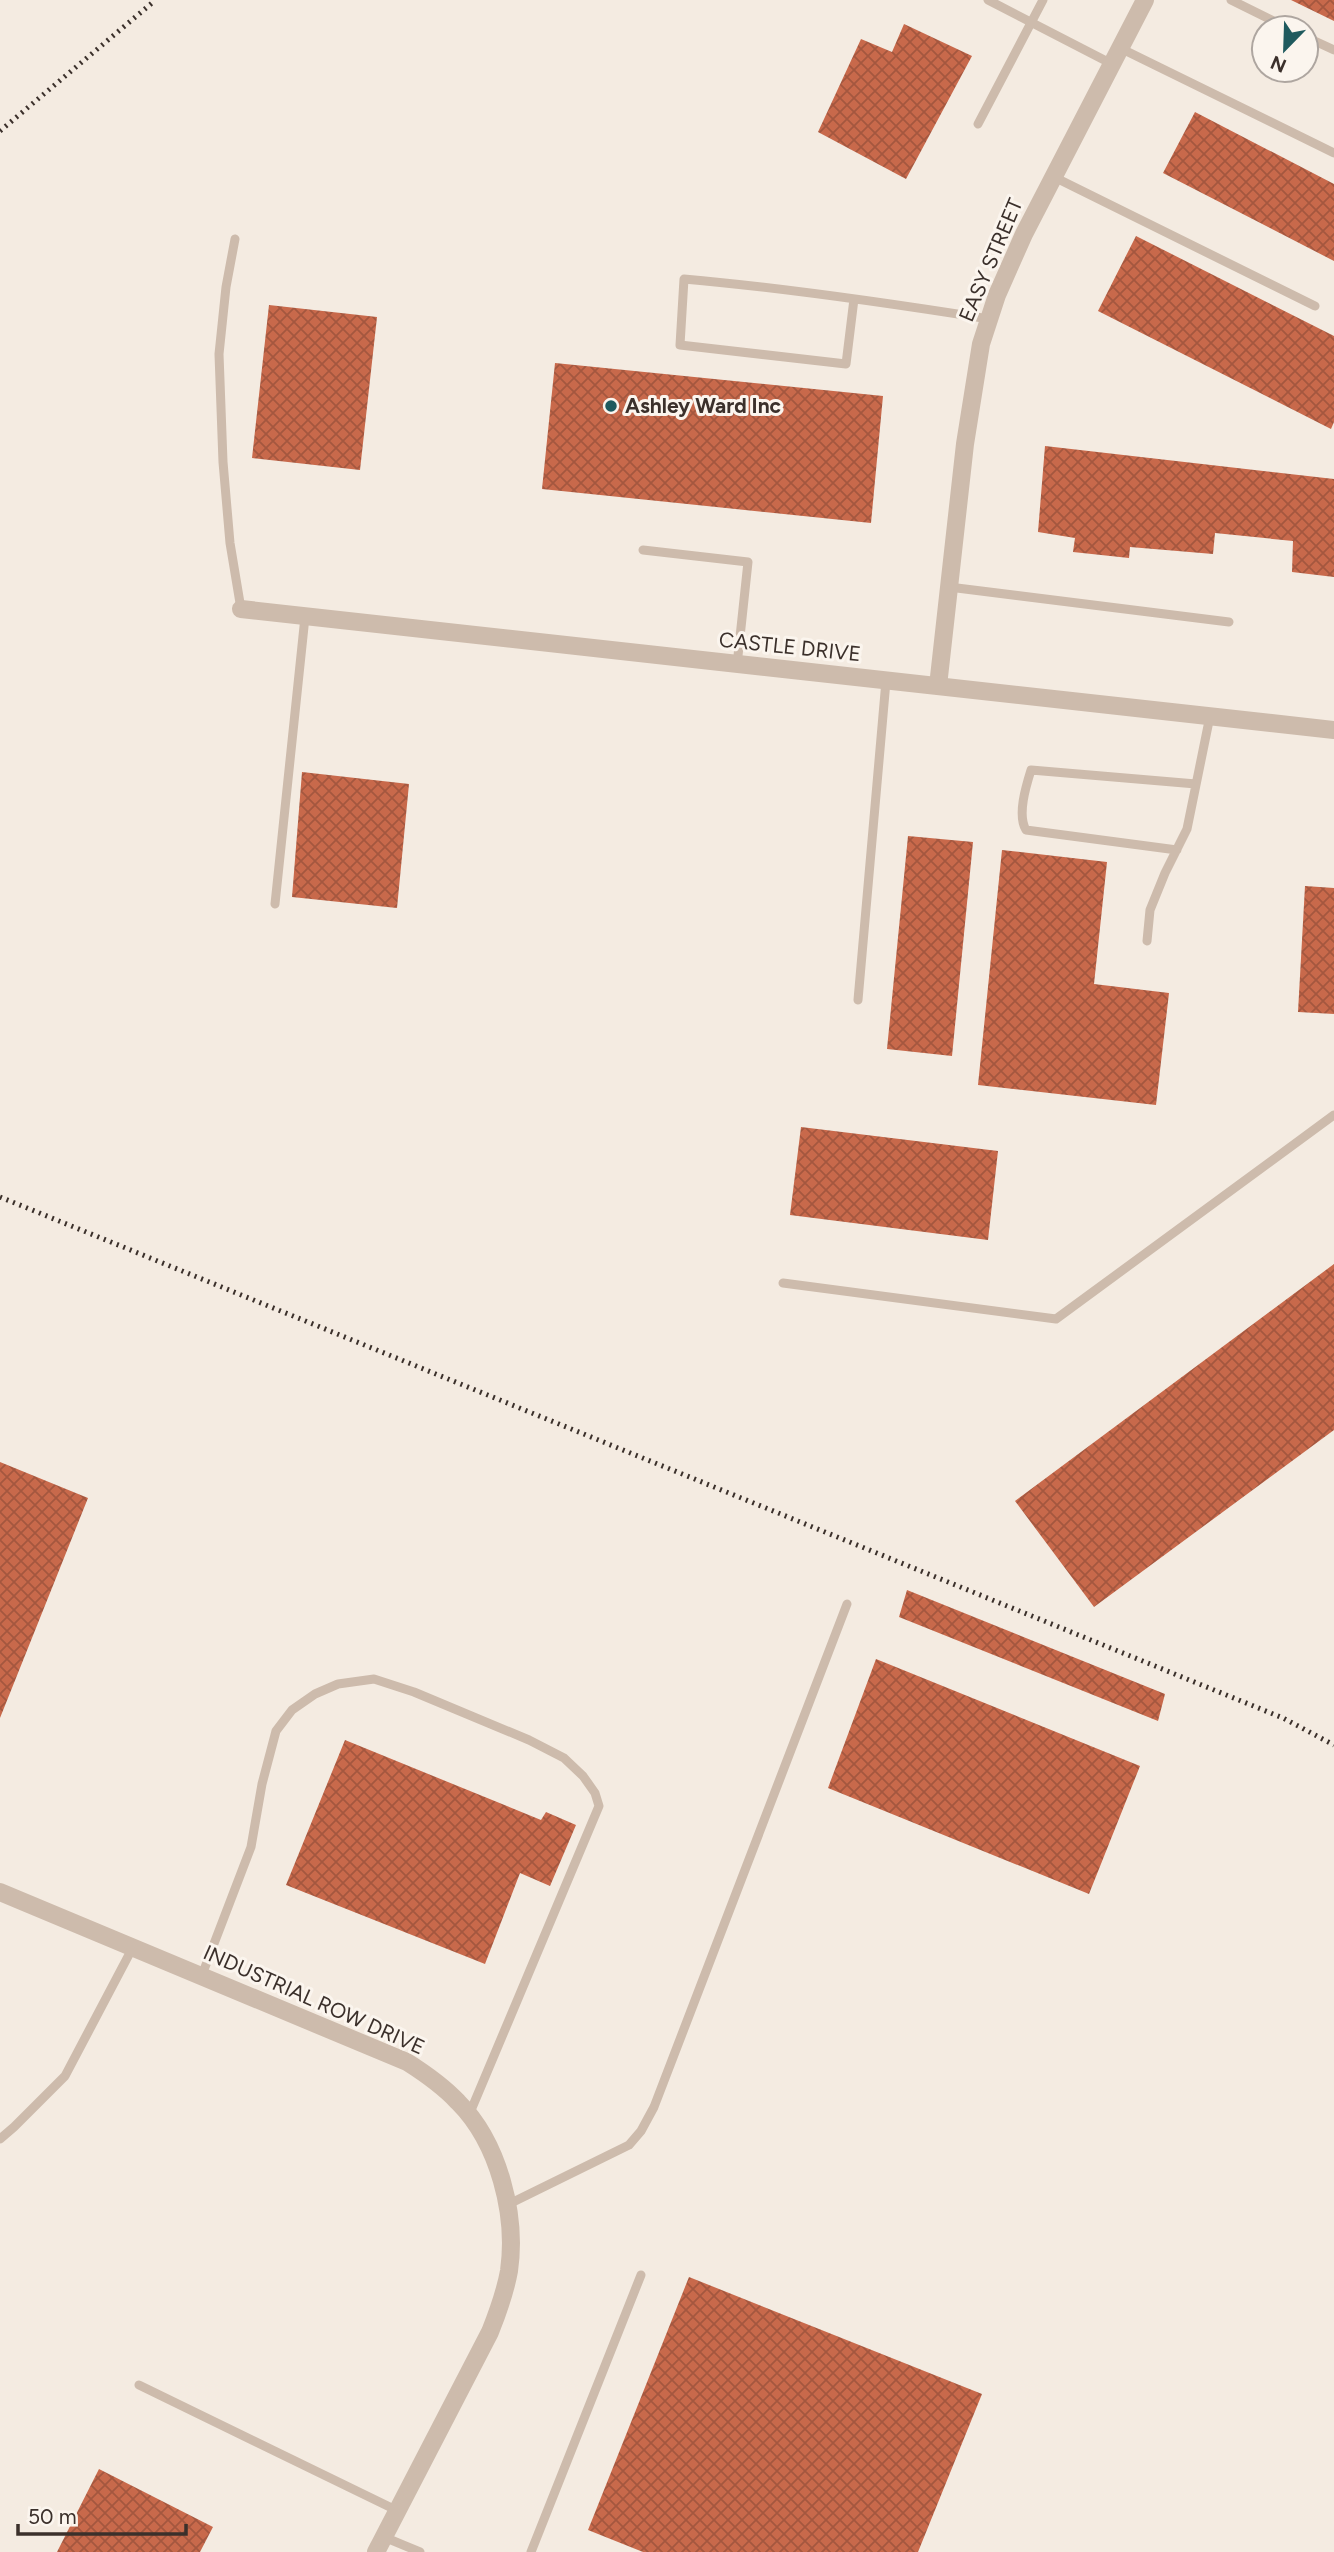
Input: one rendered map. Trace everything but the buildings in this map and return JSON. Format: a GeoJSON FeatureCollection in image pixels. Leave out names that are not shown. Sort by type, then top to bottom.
{"type":"FeatureCollection","features":[{"type":"Feature","properties":{"kind":"street","name":"EASY STREET"},"geometry":{"type":"LineString","coordinates":[[938,686],[977,360],[996,295],[1024,234],[1145,0]]}},
{"type":"Feature","properties":{"kind":"street","name":"CASTLE DRIVE"},"geometry":{"type":"LineString","coordinates":[[241,609],[1334,730]]}},
{"type":"Feature","properties":{"kind":"street","name":"INDUSTRIAL ROW DRIVE"},"geometry":{"type":"LineString","coordinates":[[0,1892],[407,2063],[435,2080],[469,2115],[486,2143],[499,2173],[507,2205],[509,2270],[502,2302],[490,2332],[380,2545]]}},
{"type":"Feature","properties":{"kind":"lane"},"geometry":{"type":"LineString","coordinates":[[988,0],[1111,65]]}},
{"type":"Feature","properties":{"kind":"lane"},"geometry":{"type":"LineString","coordinates":[[978,124],[1043,0]]}},
{"type":"Feature","properties":{"kind":"lane"},"geometry":{"type":"LineString","coordinates":[[1231,0],[1260,14]]}},
{"type":"Feature","properties":{"kind":"lane"},"geometry":{"type":"LineString","coordinates":[[1120,48],[1334,153]]}},
{"type":"Feature","properties":{"kind":"lane"},"geometry":{"type":"LineString","coordinates":[[1054,177],[1315,306]]}},
{"type":"Feature","properties":{"kind":"lane"},"geometry":{"type":"LineString","coordinates":[[235,239],[226,287],[219,354],[225,489],[230,543],[241,609]]}},
{"type":"Feature","properties":{"kind":"lane"},"geometry":{"type":"LineString","coordinates":[[854,299],[846,364],[680,345],[684,279],[854,299],[989,319]]}},
{"type":"Feature","properties":{"kind":"lane"},"geometry":{"type":"LineString","coordinates":[[643,550],[748,562],[737,664]]}},
{"type":"Feature","properties":{"kind":"lane"},"geometry":{"type":"LineString","coordinates":[[949,587],[1230,622]]}},
{"type":"Feature","properties":{"kind":"lane"},"geometry":{"type":"LineString","coordinates":[[275,904],[305,617]]}},
{"type":"Feature","properties":{"kind":"lane"},"geometry":{"type":"LineString","coordinates":[[858,1000],[886,681]]}},
{"type":"Feature","properties":{"kind":"lane"},"geometry":{"type":"LineString","coordinates":[[1147,941],[1150,910],[1187,829],[1210,716]]}},
{"type":"Feature","properties":{"kind":"lane"},"geometry":{"type":"LineString","coordinates":[[1177,850],[1026,830],[1022,824],[1026,784],[1031,770],[1196,784]]}},
{"type":"Feature","properties":{"kind":"lane"},"geometry":{"type":"LineString","coordinates":[[783,1283],[1056,1319],[1334,1115]]}},
{"type":"Feature","properties":{"kind":"lane"},"geometry":{"type":"LineString","coordinates":[[507,2205],[608,2157],[629,2145],[641,2131],[654,2107],[705,1978],[847,1604]]}},
{"type":"Feature","properties":{"kind":"lane"},"geometry":{"type":"LineString","coordinates":[[202,1975],[251,1847],[262,1784],[276,1731],[292,1710],[315,1694],[338,1684],[374,1679],[414,1692],[529,1740],[564,1758],[596,1793],[599,1806],[469,2115]]}},
{"type":"Feature","properties":{"kind":"lane"},"geometry":{"type":"LineString","coordinates":[[0,2138],[65,2076],[133,1947]]}},
{"type":"Feature","properties":{"kind":"lane"},"geometry":{"type":"LineString","coordinates":[[535,2551],[641,2275]]}},
{"type":"Feature","properties":{"kind":"lane"},"geometry":{"type":"LineString","coordinates":[[139,2385],[398,2511]]}},
{"type":"Feature","properties":{"kind":"lane"},"geometry":{"type":"LineString","coordinates":[[380,2545],[420,2552]]}},
{"type":"Feature","properties":{"kind":"railway"},"geometry":{"type":"LineString","coordinates":[[0,131],[152,3]]}},
{"type":"Feature","properties":{"kind":"railway"},"geometry":{"type":"LineString","coordinates":[[0,1197],[1283,1718],[1334,1745]]}},
{"type":"Feature","properties":{"kind":"place","name":"Ashley Ward Inc"},"geometry":{"type":"Point","coordinates":[611,406]}}]}
